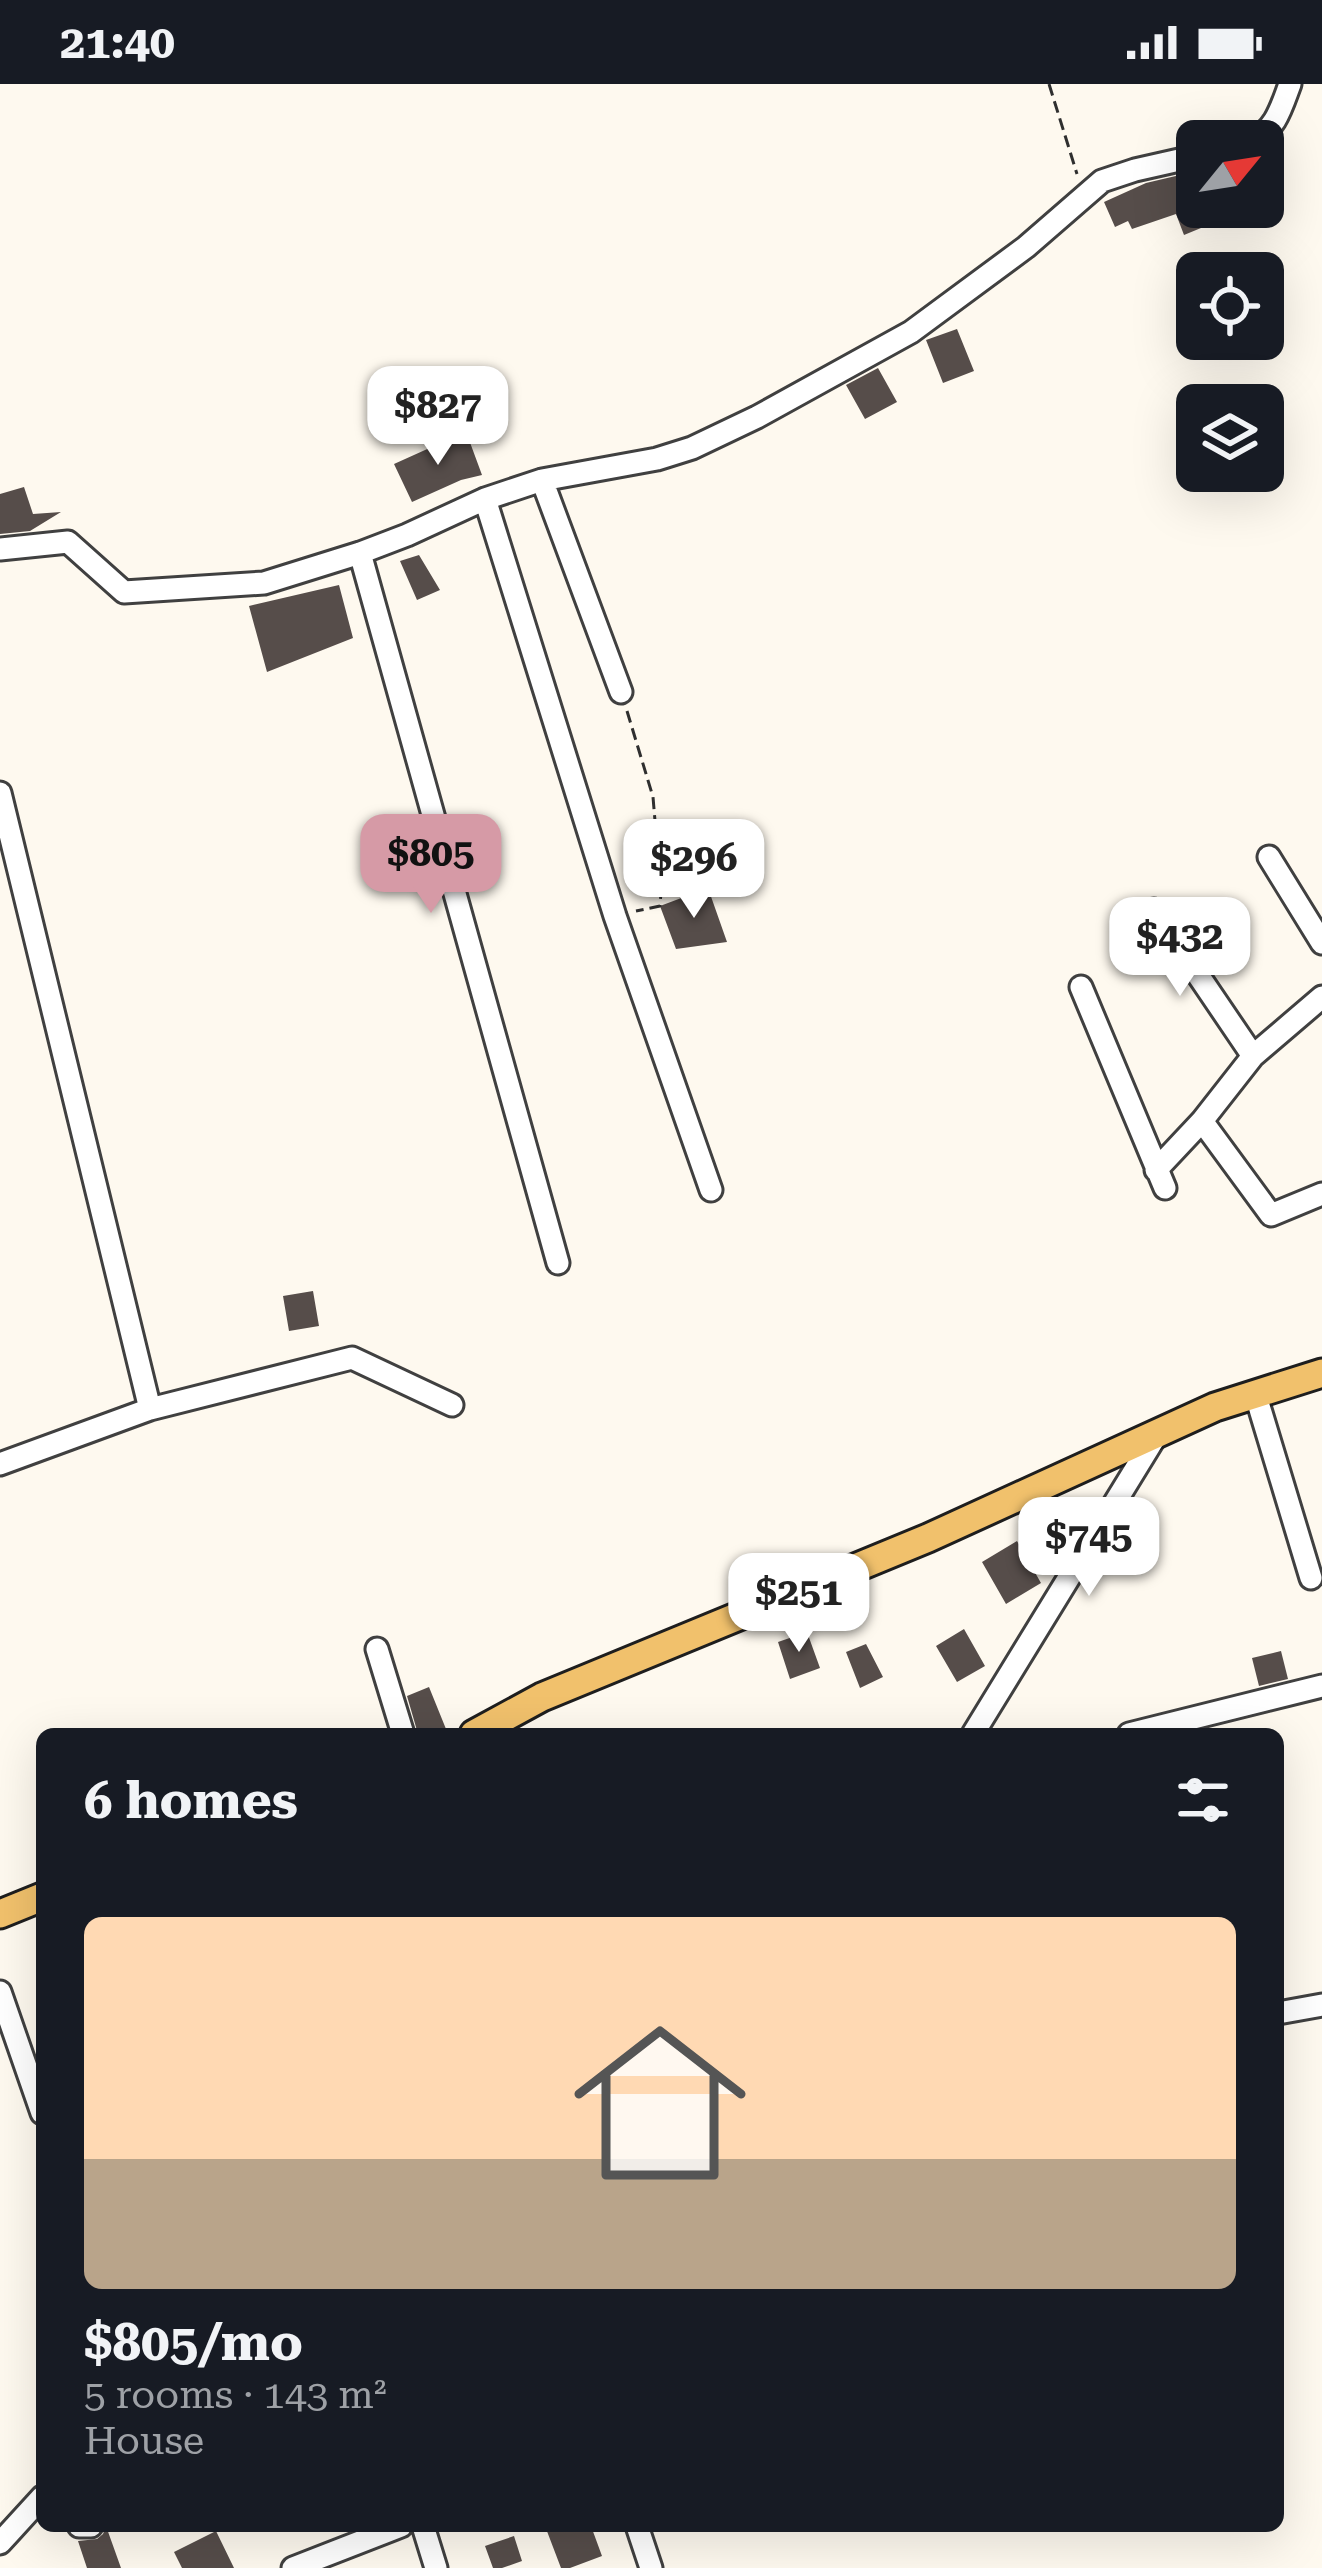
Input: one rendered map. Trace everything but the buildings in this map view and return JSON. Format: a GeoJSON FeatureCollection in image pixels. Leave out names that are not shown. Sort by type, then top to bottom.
{"type":"FeatureCollection","features":[{"type":"Feature","properties":{"kind":"main road"},"geometry":{"type":"LineString","coordinates":[[485,1728],[542,1697],[928,1538],[1215,1407],[1322,1372]]}},
{"type":"Feature","properties":{"kind":"main road"},"geometry":{"type":"LineString","coordinates":[[0,1914],[36,1899]]}},
{"type":"Feature","properties":{"kind":"street"},"geometry":{"type":"LineString","coordinates":[[1276,120],[1290,84]]}},
{"type":"Feature","properties":{"kind":"street"},"geometry":{"type":"LineString","coordinates":[[0,549],[68,542],[124,592],[263,583],[407,536],[485,499],[542,480],[692,448],[910,332],[1026,247],[1102,181],[1176,161]]}},
{"type":"Feature","properties":{"kind":"street"},"geometry":{"type":"LineString","coordinates":[[542,480],[621,692]]}},
{"type":"Feature","properties":{"kind":"street"},"geometry":{"type":"LineString","coordinates":[[485,499],[615,916],[711,1190]]}},
{"type":"Feature","properties":{"kind":"street"},"geometry":{"type":"LineString","coordinates":[[360,553],[558,1263]]}},
{"type":"Feature","properties":{"kind":"street"},"geometry":{"type":"LineString","coordinates":[[0,793],[150,1409]]}},
{"type":"Feature","properties":{"kind":"street"},"geometry":{"type":"LineString","coordinates":[[1269,857],[1322,943]]}},
{"type":"Feature","properties":{"kind":"street"},"geometry":{"type":"LineString","coordinates":[[1154,910],[1253,1056]]}},
{"type":"Feature","properties":{"kind":"street"},"geometry":{"type":"LineString","coordinates":[[1081,988],[1161,1179],[1253,1056],[1322,997]]}},
{"type":"Feature","properties":{"kind":"street"},"geometry":{"type":"LineString","coordinates":[[1202,1121],[1271,1215],[1322,1194]]}},
{"type":"Feature","properties":{"kind":"street"},"geometry":{"type":"LineString","coordinates":[[0,1464],[150,1409],[352,1358],[452,1405]]}},
{"type":"Feature","properties":{"kind":"street"},"geometry":{"type":"LineString","coordinates":[[1256,1396],[1311,1578]]}},
{"type":"Feature","properties":{"kind":"street"},"geometry":{"type":"LineString","coordinates":[[977,1728],[1157,1434]]}},
{"type":"Feature","properties":{"kind":"street"},"geometry":{"type":"LineString","coordinates":[[377,1648],[401,1728]]}},
{"type":"Feature","properties":{"kind":"street"},"geometry":{"type":"LineString","coordinates":[[1153,1728],[1322,1686]]}},
{"type":"Feature","properties":{"kind":"street"},"geometry":{"type":"LineString","coordinates":[[0,1992],[36,2096]]}},
{"type":"Feature","properties":{"kind":"street"},"geometry":{"type":"LineString","coordinates":[[1284,2012],[1322,2007]]}},
{"type":"Feature","properties":{"kind":"street"},"geometry":{"type":"LineString","coordinates":[[0,2543],[36,2504]]}},
{"type":"Feature","properties":{"kind":"street"},"geometry":{"type":"LineString","coordinates":[[309,2565],[387,2532]]}},
{"type":"Feature","properties":{"kind":"street"},"geometry":{"type":"LineString","coordinates":[[425,2532],[436,2568]]}},
{"type":"Feature","properties":{"kind":"street"},"geometry":{"type":"LineString","coordinates":[[639,2532],[651,2568]]}},
{"type":"Feature","properties":{"kind":"path"},"geometry":{"type":"LineString","coordinates":[[1048,84],[1084,195]]}},
{"type":"Feature","properties":{"kind":"path"},"geometry":{"type":"LineString","coordinates":[[615,916],[660,906],[662,892],[652,797],[621,692]]}}]}
